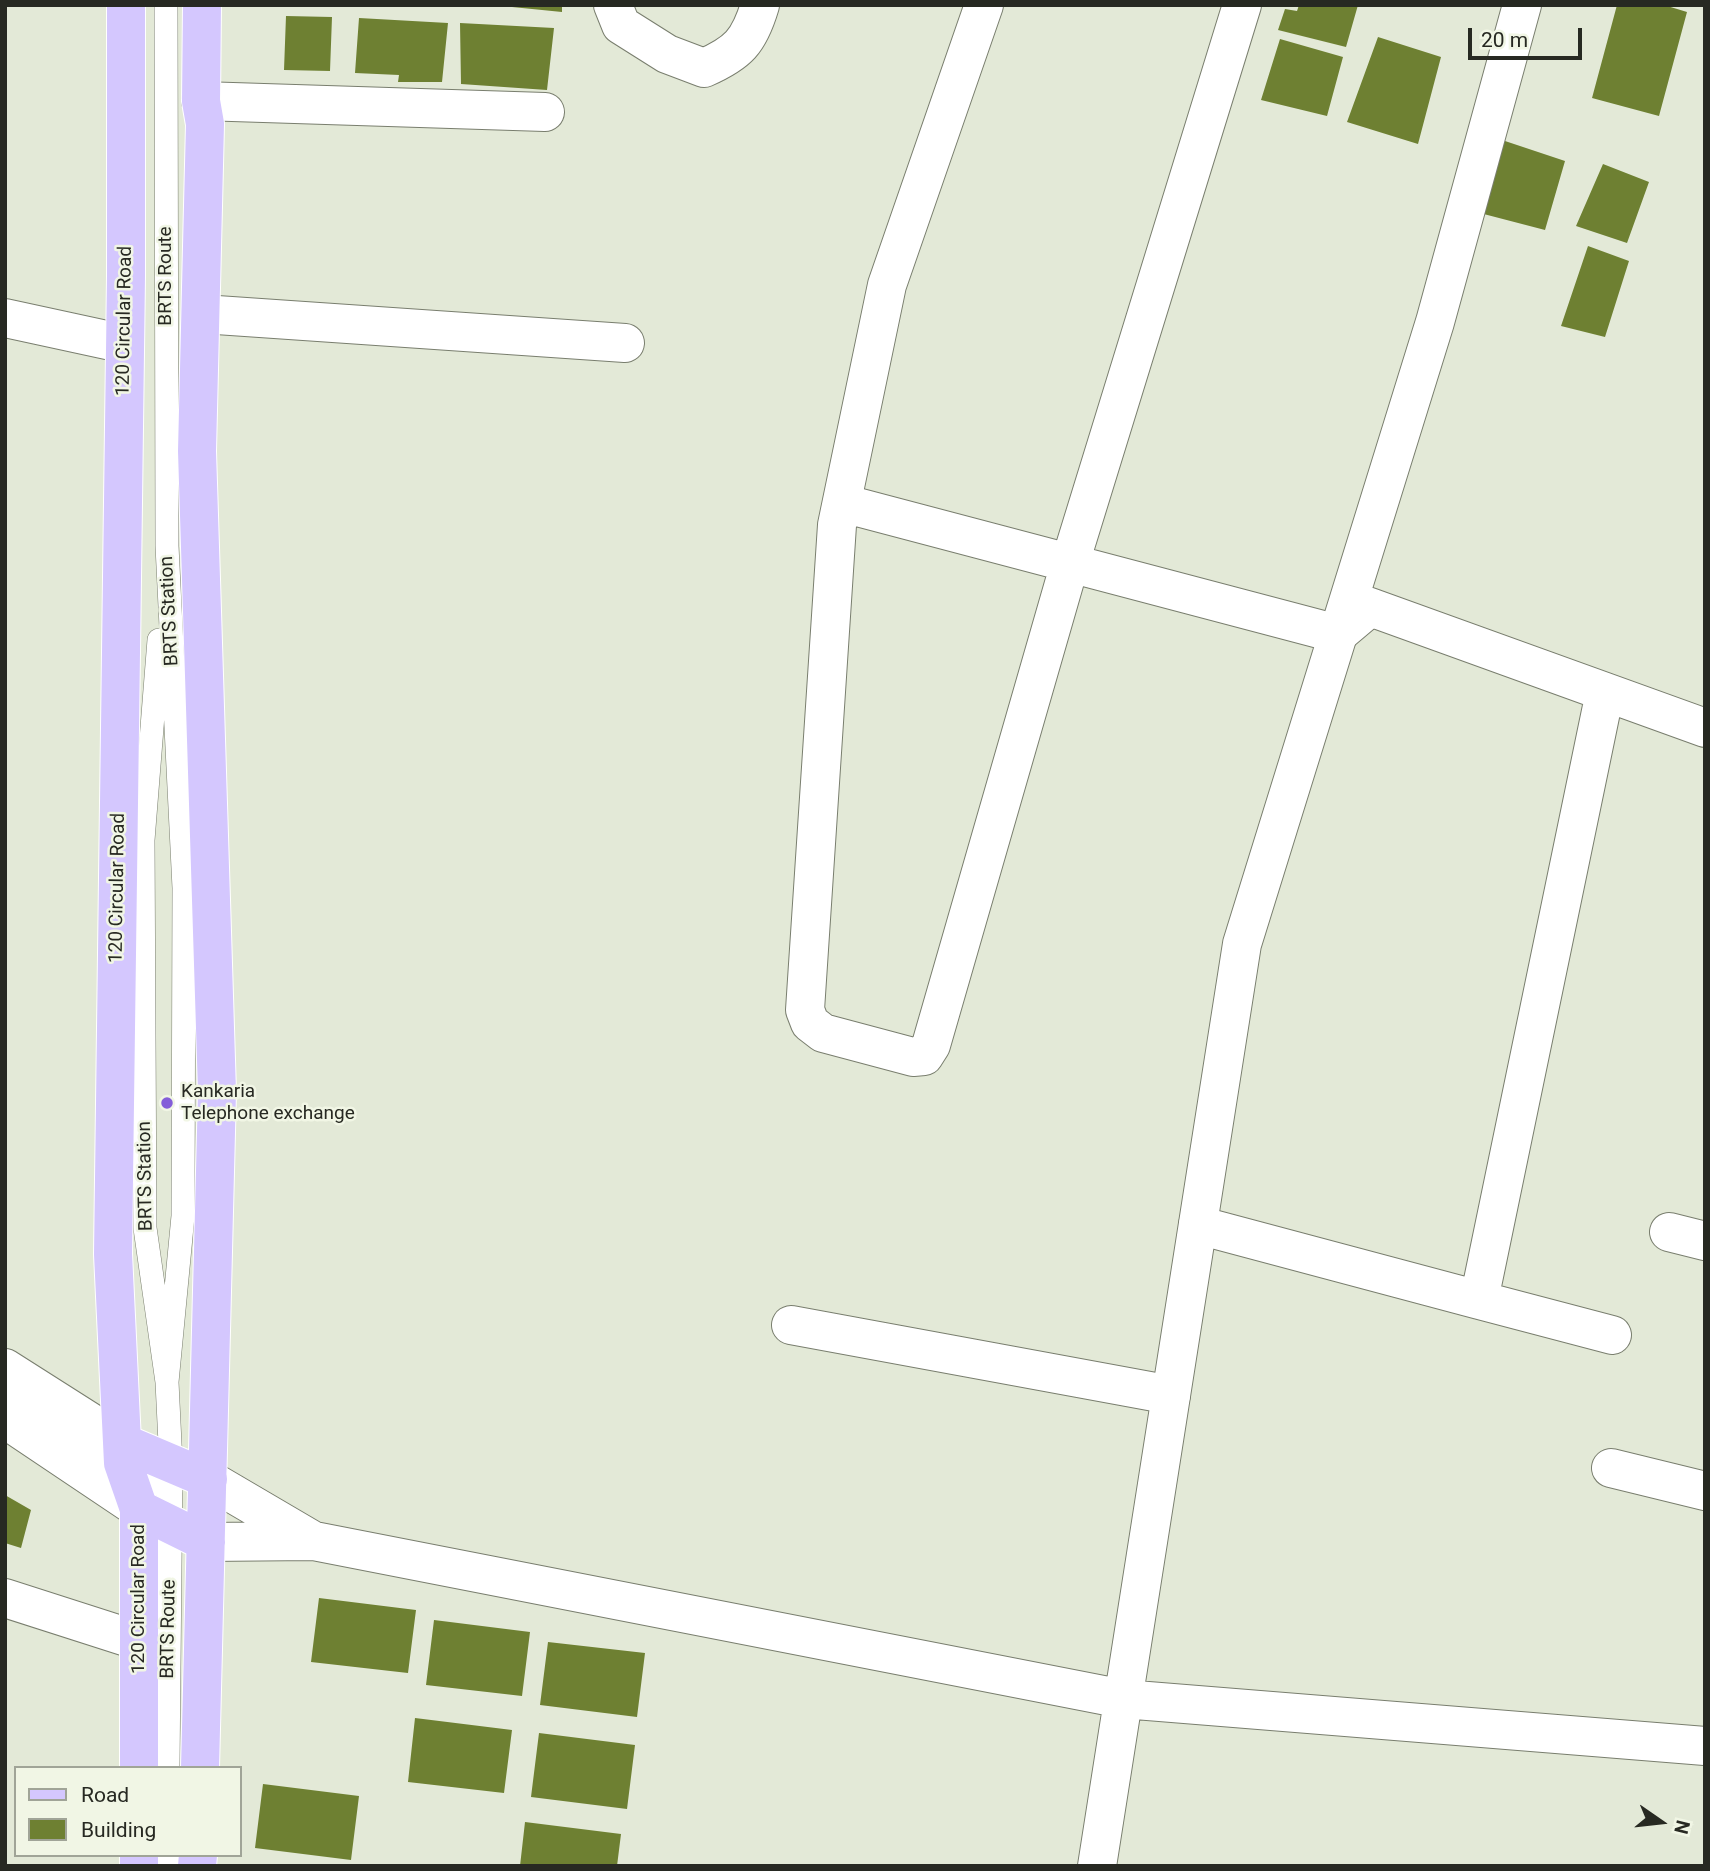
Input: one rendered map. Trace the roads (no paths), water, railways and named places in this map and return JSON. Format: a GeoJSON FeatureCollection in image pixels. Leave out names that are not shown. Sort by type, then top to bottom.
{"type":"FeatureCollection","features":[{"type":"Feature","properties":{"kind":"main road","name":"120 Circular Road"},"geometry":{"type":"LineString","coordinates":[[127,5],[113,1254],[123,1453],[163,1497],[139,1641],[139,1766]]}},
{"type":"Feature","properties":{"kind":"main road"},"geometry":{"type":"LineString","coordinates":[[200,1766],[217,1092],[197,451],[205,124],[201,101],[202,5]]}},
{"type":"Feature","properties":{"kind":"main road"},"geometry":{"type":"LineString","coordinates":[[123,1453],[206,1542]]}},
{"type":"Feature","properties":{"kind":"main road"},"geometry":{"type":"LineString","coordinates":[[163,1497],[208,1479]]}},
{"type":"Feature","properties":{"kind":"street"},"geometry":{"type":"LineString","coordinates":[[613,5],[621,25],[667,54],[704,68],[733,55],[754,25],[760,5]]}},
{"type":"Feature","properties":{"kind":"street"},"geometry":{"type":"LineString","coordinates":[[984,5],[887,285],[837,525],[805,1010],[810,1023],[824,1033],[914,1057],[924,1056],[931,1045],[1070,563],[1242,5]]}},
{"type":"Feature","properties":{"kind":"street"},"geometry":{"type":"LineString","coordinates":[[1097,1866],[1242,944],[1435,322],[1522,5]]}},
{"type":"Feature","properties":{"kind":"street"},"geometry":{"type":"LineString","coordinates":[[201,101],[545,113]]}},
{"type":"Feature","properties":{"kind":"street"},"geometry":{"type":"LineString","coordinates":[[202,314],[625,342]]}},
{"type":"Feature","properties":{"kind":"street"},"geometry":{"type":"LineString","coordinates":[[5,318],[125,344]]}},
{"type":"Feature","properties":{"kind":"street"},"geometry":{"type":"LineString","coordinates":[[842,503],[1338,634]]}},
{"type":"Feature","properties":{"kind":"street"},"geometry":{"type":"LineString","coordinates":[[1338,634],[1370,607],[1705,727]]}},
{"type":"Feature","properties":{"kind":"street"},"geometry":{"type":"LineString","coordinates":[[1479,1300],[1605,692]]}},
{"type":"Feature","properties":{"kind":"street"},"geometry":{"type":"LineString","coordinates":[[1198,1225],[1612,1335]]}},
{"type":"Feature","properties":{"kind":"street"},"geometry":{"type":"LineString","coordinates":[[791,1325],[1171,1395]]}},
{"type":"Feature","properties":{"kind":"street"},"geometry":{"type":"LineString","coordinates":[[5,1368],[123,1453]]}},
{"type":"Feature","properties":{"kind":"street"},"geometry":{"type":"LineString","coordinates":[[5,1419],[163,1497]]}},
{"type":"Feature","properties":{"kind":"street"},"geometry":{"type":"LineString","coordinates":[[1611,1468],[1705,1491]]}},
{"type":"Feature","properties":{"kind":"street"},"geometry":{"type":"LineString","coordinates":[[208,1479],[314,1541]]}},
{"type":"Feature","properties":{"kind":"street"},"geometry":{"type":"LineString","coordinates":[[206,1542],[314,1541],[1123,1699],[1705,1746]]}},
{"type":"Feature","properties":{"kind":"street"},"geometry":{"type":"LineString","coordinates":[[5,1598],[139,1641]]}},
{"type":"Feature","properties":{"kind":"lane","name":"BRTS Route"},"geometry":{"type":"LineString","coordinates":[[166,5],[167,546]]}},
{"type":"Feature","properties":{"kind":"lane","name":"BRTS Station"},"geometry":{"type":"LineString","coordinates":[[167,546],[184,915],[183,1216],[167,1382]]}},
{"type":"Feature","properties":{"kind":"lane","name":"BRTS Station"},"geometry":{"type":"LineString","coordinates":[[167,546],[143,840],[145,1228],[167,1382]]}},
{"type":"Feature","properties":{"kind":"lane","name":"BRTS Route"},"geometry":{"type":"LineString","coordinates":[[167,1382],[163,1497],[168,1766]]}},
{"type":"Feature","properties":{"kind":"lane"},"geometry":{"type":"LineString","coordinates":[[5,1394],[123,1453]]}},
{"type":"Feature","properties":{"kind":"place","name":"Kankaria Telephone exchange"},"geometry":{"type":"Point","coordinates":[167,1103]}}]}
